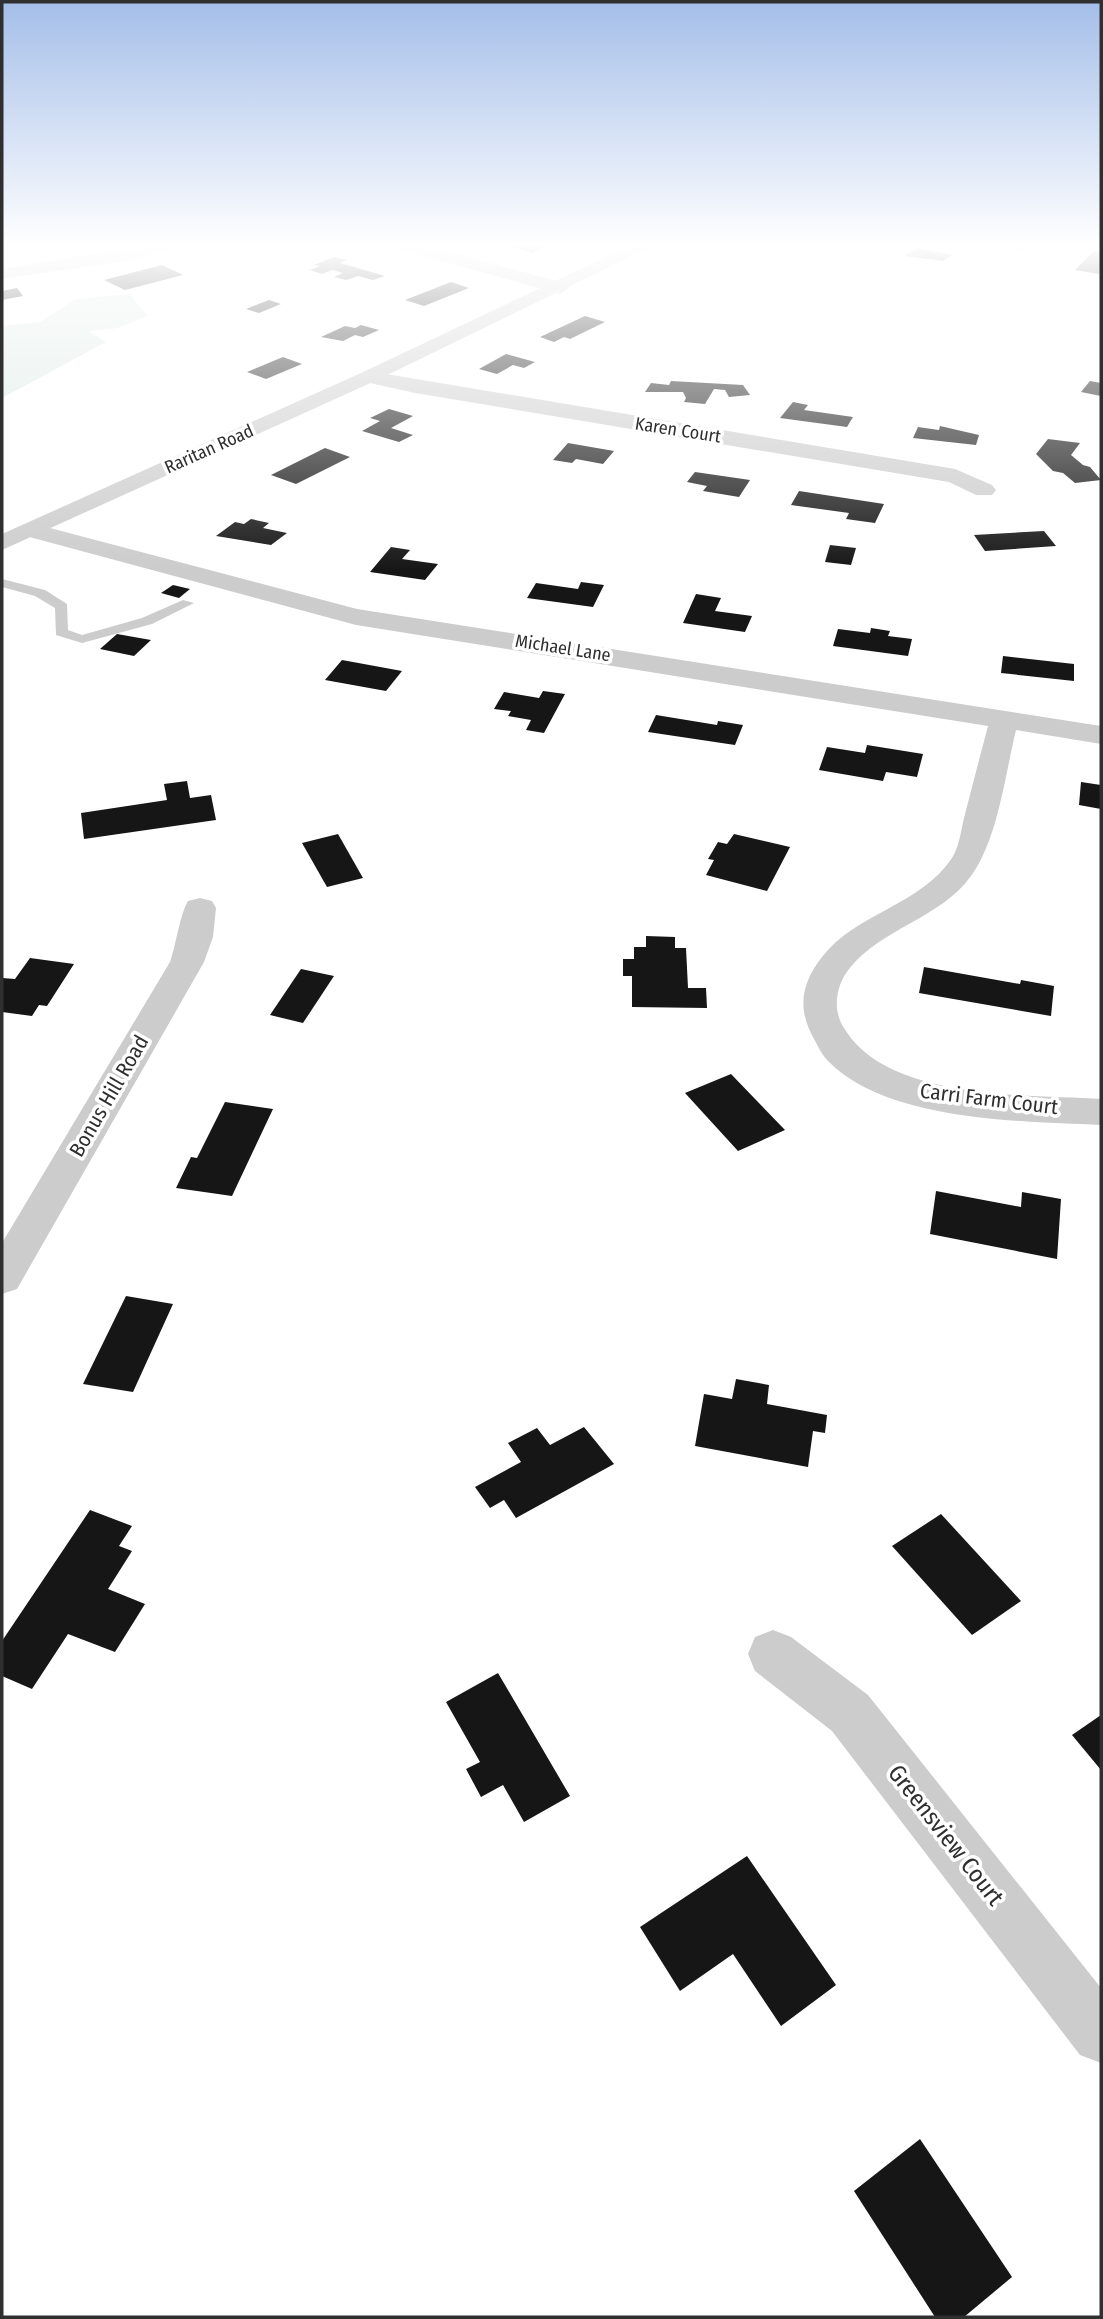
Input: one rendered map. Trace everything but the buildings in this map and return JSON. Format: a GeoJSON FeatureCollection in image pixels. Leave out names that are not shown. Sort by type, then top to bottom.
{"type":"FeatureCollection","features":[{"type":"Feature","properties":{"kind":"street","name":"Raritan Road"},"geometry":{"type":"LineString","coordinates":[[2,543],[417,354]]}},
{"type":"Feature","properties":{"kind":"street","name":"Karen Court"},"geometry":{"type":"LineString","coordinates":[[368,377],[955,476],[984,490]]}},
{"type":"Feature","properties":{"kind":"street","name":"Michael Lane"},"geometry":{"type":"LineString","coordinates":[[31,530],[356,617],[1101,735]]}},
{"type":"Feature","properties":{"kind":"street","name":"Carri Farm Court"},"geometry":{"type":"LineString","coordinates":[[1004,720],[970,855],[960,872],[945,887],[842,954],[827,973],[820,992],[818,1010],[836,1051],[854,1067],[881,1081],[916,1092],[965,1100],[1101,1112]]}},
{"type":"Feature","properties":{"kind":"street","name":"Bonus Hill Road"},"geometry":{"type":"LineString","coordinates":[[2,1278],[187,962],[197,937],[200,908]]}},
{"type":"Feature","properties":{"kind":"street","name":"Greensview Court"},"geometry":{"type":"LineString","coordinates":[[773,1654],[850,1713],[1101,2034]]}},
{"type":"Feature","properties":{"kind":"lane"},"geometry":{"type":"LineString","coordinates":[[2,583],[40,593],[62,607],[61,632],[82,639],[147,621],[188,603]]}},
{"type":"Feature","properties":{"kind":"shaded area"},"geometry":{"type":"Polygon","coordinates":[[[2,354],[83,354],[2,398],[2,354]]]}}]}
